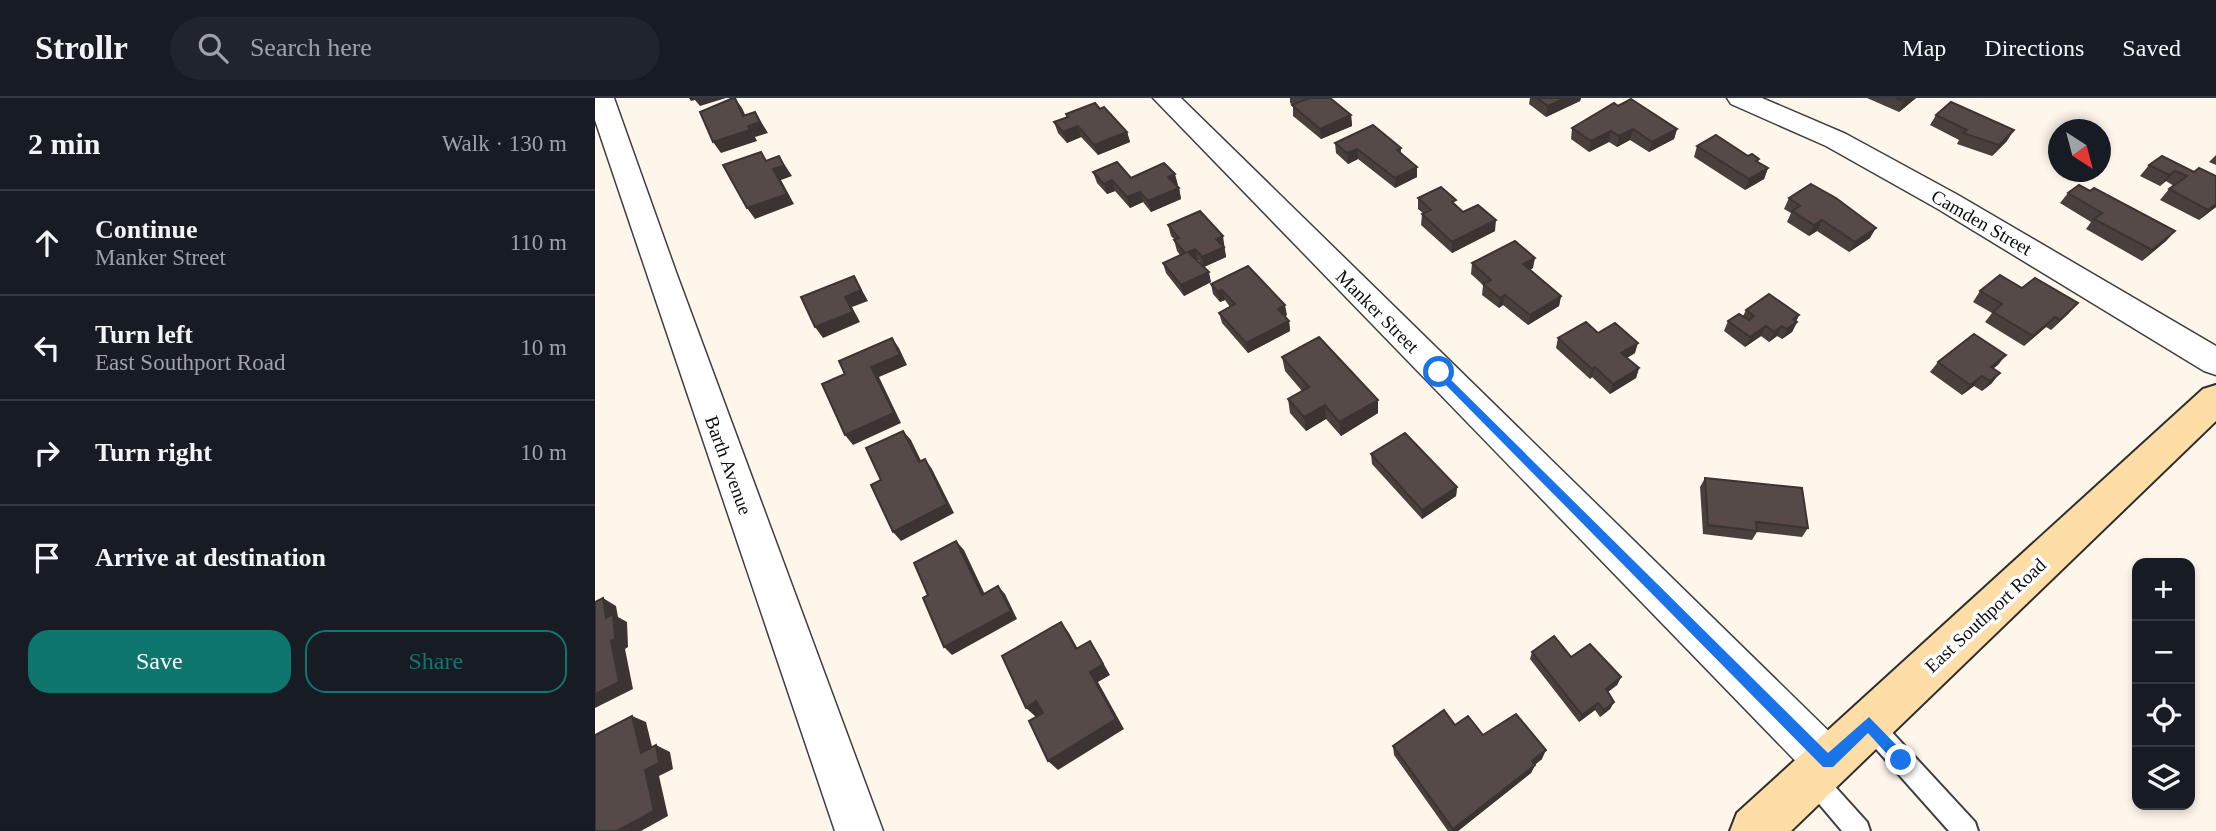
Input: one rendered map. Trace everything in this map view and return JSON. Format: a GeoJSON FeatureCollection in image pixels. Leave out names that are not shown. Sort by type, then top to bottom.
{"type":"FeatureCollection","features":[{"type":"Feature","properties":{"kind":"main road","name":"East Southport Road"},"geometry":{"type":"LineString","coordinates":[[1755,831],[2216,399]]}},
{"type":"Feature","properties":{"kind":"street","name":"Barth Avenue"},"geometry":{"type":"LineString","coordinates":[[601,98],[664,285],[859,831]]}},
{"type":"Feature","properties":{"kind":"street","name":"Manker Street"},"geometry":{"type":"LineString","coordinates":[[1166,98],[1819,770]]}},
{"type":"Feature","properties":{"kind":"street","name":"Camden Street"},"geometry":{"type":"LineString","coordinates":[[1740,98],[1815,130],[1948,202],[2216,362]]}},
{"type":"Feature","properties":{"kind":"lane"},"geometry":{"type":"LineString","coordinates":[[1869,724],[1966,831]]}},
{"type":"Feature","properties":{"kind":"lane"},"geometry":{"type":"LineString","coordinates":[[1819,770],[1858,831]]}},
{"type":"Feature","properties":{"kind":"building"},"geometry":{"type":"Polygon","coordinates":[[[733,98],[743,116],[755,112],[760,122],[748,126],[750,130],[713,142],[700,112],[733,98]]]}},
{"type":"Feature","properties":{"kind":"building"},"geometry":{"type":"Polygon","coordinates":[[[1309,98],[1330,98],[1351,115],[1320,129],[1292,105],[1309,98]]]}},
{"type":"Feature","properties":{"kind":"building"},"geometry":{"type":"Polygon","coordinates":[[[1537,98],[1566,98],[1548,106],[1537,98]]]}},
{"type":"Feature","properties":{"kind":"building"},"geometry":{"type":"Polygon","coordinates":[[[1631,99],[1677,129],[1652,142],[1633,129],[1619,136],[1611,131],[1591,141],[1572,128],[1614,103],[1618,106],[1631,99]]]}},
{"type":"Feature","properties":{"kind":"building"},"geometry":{"type":"Polygon","coordinates":[[[1951,102],[2014,130],[1999,145],[1963,133],[1967,130],[1936,115],[1951,102]]]}},
{"type":"Feature","properties":{"kind":"building"},"geometry":{"type":"Polygon","coordinates":[[[1095,103],[1100,109],[1104,107],[1127,132],[1094,145],[1078,126],[1063,132],[1054,122],[1068,117],[1066,114],[1095,103]]]}},
{"type":"Feature","properties":{"kind":"building"},"geometry":{"type":"Polygon","coordinates":[[[1373,125],[1401,148],[1397,150],[1417,167],[1395,178],[1357,149],[1347,153],[1335,143],[1373,125]]]}},
{"type":"Feature","properties":{"kind":"building"},"geometry":{"type":"Polygon","coordinates":[[[1716,135],[1748,156],[1752,154],[1759,159],[1756,161],[1768,168],[1749,179],[1697,146],[1716,135]]]}},
{"type":"Feature","properties":{"kind":"building"},"geometry":{"type":"Polygon","coordinates":[[[761,152],[766,161],[779,156],[784,166],[773,169],[787,194],[747,208],[723,165],[761,152]]]}},
{"type":"Feature","properties":{"kind":"building"},"geometry":{"type":"Polygon","coordinates":[[[2162,156],[2194,172],[2199,168],[2216,176],[2216,204],[2208,210],[2169,189],[2187,176],[2175,171],[2169,175],[2149,165],[2162,156]]]}},
{"type":"Feature","properties":{"kind":"building"},"geometry":{"type":"Polygon","coordinates":[[[1117,162],[1131,178],[1164,163],[1175,174],[1168,177],[1179,188],[1148,201],[1140,192],[1127,197],[1112,180],[1104,184],[1093,172],[1117,162]]]}},
{"type":"Feature","properties":{"kind":"building"},"geometry":{"type":"Polygon","coordinates":[[[1811,184],[1836,198],[1876,228],[1855,242],[1822,220],[1814,225],[1792,211],[1800,206],[1789,198],[1811,184]]]}},
{"type":"Feature","properties":{"kind":"building"},"geometry":{"type":"Polygon","coordinates":[[[2079,185],[2090,191],[2094,188],[2175,231],[2152,250],[2094,219],[2102,213],[2068,193],[2079,185]]]}},
{"type":"Feature","properties":{"kind":"building"},"geometry":{"type":"Polygon","coordinates":[[[1441,187],[1456,200],[1452,202],[1463,212],[1478,205],[1496,220],[1452,242],[1422,214],[1431,210],[1418,198],[1441,187]]]}},
{"type":"Feature","properties":{"kind":"building"},"geometry":{"type":"Polygon","coordinates":[[[1200,211],[1223,236],[1216,239],[1224,247],[1202,257],[1195,249],[1188,252],[1209,272],[1181,285],[1163,263],[1185,253],[1174,240],[1179,238],[1168,225],[1200,211]]]}},
{"type":"Feature","properties":{"kind":"building"},"geometry":{"type":"Polygon","coordinates":[[[1515,241],[1535,258],[1523,264],[1561,296],[1530,315],[1505,295],[1500,298],[1483,284],[1491,280],[1472,263],[1515,241]]]}},
{"type":"Feature","properties":{"kind":"building"},"geometry":{"type":"Polygon","coordinates":[[[1248,266],[1285,305],[1278,309],[1289,321],[1246,343],[1219,313],[1235,304],[1222,290],[1218,292],[1211,284],[1248,266]]]}},
{"type":"Feature","properties":{"kind":"building"},"geometry":{"type":"Polygon","coordinates":[[[2000,275],[2022,288],[2035,278],[2078,303],[2060,320],[2055,317],[2033,336],[1993,312],[2002,304],[1980,291],[2000,275]]]}},
{"type":"Feature","properties":{"kind":"building"},"geometry":{"type":"Polygon","coordinates":[[[854,276],[861,290],[845,297],[853,312],[815,327],[801,297],[854,276]]]}},
{"type":"Feature","properties":{"kind":"building"},"geometry":{"type":"Polygon","coordinates":[[[1769,294],[1799,315],[1793,319],[1797,322],[1787,329],[1782,326],[1774,332],[1766,326],[1750,337],[1728,321],[1739,314],[1749,320],[1754,316],[1746,310],[1769,294]]]}},
{"type":"Feature","properties":{"kind":"building"},"geometry":{"type":"Polygon","coordinates":[[[1586,322],[1598,333],[1615,323],[1638,343],[1621,353],[1639,368],[1613,384],[1558,338],[1586,322]]]}},
{"type":"Feature","properties":{"kind":"building"},"geometry":{"type":"Polygon","coordinates":[[[1974,334],[2006,355],[1991,367],[2000,373],[1990,381],[1982,376],[1970,385],[1938,362],[1974,334]]]}},
{"type":"Feature","properties":{"kind":"building"},"geometry":{"type":"Polygon","coordinates":[[[1319,337],[1378,400],[1339,422],[1325,405],[1304,417],[1288,399],[1309,387],[1282,357],[1319,337]]]}},
{"type":"Feature","properties":{"kind":"building"},"geometry":{"type":"Polygon","coordinates":[[[892,338],[900,355],[871,367],[894,413],[845,435],[822,384],[845,374],[839,361],[892,338]]]}},
{"type":"Feature","properties":{"kind":"building"},"geometry":{"type":"Polygon","coordinates":[[[903,431],[919,462],[925,459],[947,504],[893,532],[871,485],[881,480],[866,448],[903,431]]]}},
{"type":"Feature","properties":{"kind":"building"},"geometry":{"type":"Polygon","coordinates":[[[1405,433],[1457,487],[1422,510],[1371,454],[1405,433]]]}},
{"type":"Feature","properties":{"kind":"building"},"geometry":{"type":"Polygon","coordinates":[[[1705,478],[1802,488],[1808,528],[1756,522],[1757,531],[1708,525],[1705,478]]]}},
{"type":"Feature","properties":{"kind":"building"},"geometry":{"type":"Polygon","coordinates":[[[956,541],[982,595],[998,586],[1011,611],[944,647],[923,598],[928,595],[914,563],[956,541]]]}},
{"type":"Feature","properties":{"kind":"building"},"geometry":{"type":"Polygon","coordinates":[[[603,598],[606,618],[613,614],[615,639],[611,641],[619,682],[595,694],[595,602],[603,598]]]}},
{"type":"Feature","properties":{"kind":"building"},"geometry":{"type":"Polygon","coordinates":[[[1061,622],[1076,649],[1090,641],[1103,664],[1090,672],[1116,719],[1048,761],[1029,721],[1043,713],[1036,701],[1026,708],[1002,656],[1061,622]]]}},
{"type":"Feature","properties":{"kind":"building"},"geometry":{"type":"Polygon","coordinates":[[[1554,636],[1571,657],[1590,644],[1621,677],[1606,689],[1614,702],[1604,710],[1598,703],[1582,715],[1532,652],[1554,636]]]}},
{"type":"Feature","properties":{"kind":"building"},"geometry":{"type":"Polygon","coordinates":[[[1444,710],[1455,725],[1468,716],[1483,735],[1516,714],[1546,750],[1532,761],[1535,765],[1453,829],[1393,746],[1444,710]]]}},
{"type":"Feature","properties":{"kind":"building"},"geometry":{"type":"Polygon","coordinates":[[[632,716],[641,753],[656,745],[659,763],[645,770],[654,811],[617,831],[595,831],[595,735],[632,716]]]}},
{"type":"Feature","properties":{"kind":"route"},"geometry":{"type":"LineString","coordinates":[[1439,372],[1828,762],[1869,724],[1901,760]]}}]}
